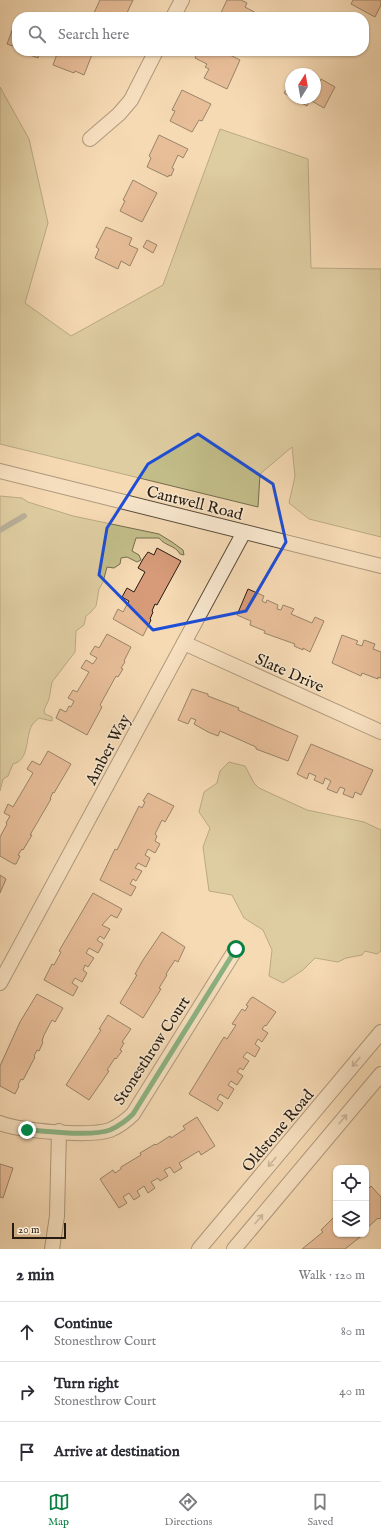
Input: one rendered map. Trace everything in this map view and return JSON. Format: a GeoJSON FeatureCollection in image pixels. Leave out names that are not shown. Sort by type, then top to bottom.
{"type":"FeatureCollection","features":[{"type":"Feature","properties":{"kind":"street"},"geometry":{"type":"LineString","coordinates":[[176,12],[182,0]]}},
{"type":"Feature","properties":{"kind":"street"},"geometry":{"type":"LineString","coordinates":[[90,139],[119,114],[131,100],[153,56]]}},
{"type":"Feature","properties":{"kind":"street","name":"Cantwell Road"},"geometry":{"type":"LineString","coordinates":[[0,471],[381,566]]}},
{"type":"Feature","properties":{"kind":"street","name":"Amber Way"},"geometry":{"type":"LineString","coordinates":[[0,983],[244,532]]}},
{"type":"Feature","properties":{"kind":"street","name":"Slate Drive"},"geometry":{"type":"LineString","coordinates":[[184,643],[381,732]]}},
{"type":"Feature","properties":{"kind":"street","name":"Stonesthrow Court"},"geometry":{"type":"LineString","coordinates":[[0,1123],[27,1130],[94,1133],[109,1130],[123,1123],[133,1114],[236,949]]}},
{"type":"Feature","properties":{"kind":"street","name":"Oldstone Road"},"geometry":{"type":"LineString","coordinates":[[199,1249],[381,1032]]}},
{"type":"Feature","properties":{"kind":"street"},"geometry":{"type":"LineString","coordinates":[[234,1249],[381,1074]]}},
{"type":"Feature","properties":{"kind":"street"},"geometry":{"type":"LineString","coordinates":[[52,1249],[57,1216],[60,1131]]}},
{"type":"Feature","properties":{"kind":"highlighted area"},"geometry":{"type":"Polygon","coordinates":[[[198,434],[273,484],[286,542],[246,611],[153,630],[99,575],[107,528],[148,464],[198,434]]]}},
{"type":"Feature","properties":{"kind":"shaded area"},"geometry":{"type":"Polygon","coordinates":[[[0,87],[29,139],[48,223],[25,303],[71,336],[163,285],[220,129],[308,159],[311,268],[381,269],[381,537],[309,519],[289,503],[295,476],[292,447],[260,474],[258,507],[0,444],[0,87]]]}},
{"type":"Feature","properties":{"kind":"shaded area"},"geometry":{"type":"Polygon","coordinates":[[[0,496],[22,498],[28,502],[73,516],[159,534],[183,550],[184,555],[180,554],[159,538],[136,538],[132,551],[139,555],[141,560],[137,562],[127,557],[121,558],[120,564],[114,568],[107,567],[103,582],[99,589],[96,606],[86,616],[84,625],[76,631],[75,652],[52,682],[49,699],[44,710],[45,714],[52,717],[52,721],[39,718],[33,724],[30,730],[25,753],[18,762],[13,764],[8,776],[3,779],[0,791],[0,496]]]}},
{"type":"Feature","properties":{"kind":"shaded area"},"geometry":{"type":"Polygon","coordinates":[[[229,762],[245,766],[254,783],[259,788],[307,810],[364,822],[381,830],[381,951],[377,954],[365,951],[362,955],[346,958],[338,962],[315,958],[303,970],[283,983],[269,976],[272,950],[263,930],[244,918],[232,895],[209,891],[203,847],[210,828],[199,812],[204,792],[217,783],[220,771],[229,762]]]}},
{"type":"Feature","properties":{"kind":"building"},"geometry":{"type":"Polygon","coordinates":[[[100,0],[133,0],[127,12],[94,12],[100,0]]]}},
{"type":"Feature","properties":{"kind":"building"},"geometry":{"type":"Polygon","coordinates":[[[227,0],[241,0],[247,3],[245,7],[254,12],[221,12],[227,0]]]}},
{"type":"Feature","properties":{"kind":"building"},"geometry":{"type":"Polygon","coordinates":[[[353,0],[381,0],[381,5],[375,17],[369,14],[369,12],[366,12],[351,4],[353,0]]]}},
{"type":"Feature","properties":{"kind":"building"},"geometry":{"type":"Polygon","coordinates":[[[12,31],[12,46],[7,44],[12,31]]]}},
{"type":"Feature","properties":{"kind":"building"},"geometry":{"type":"Polygon","coordinates":[[[56,56],[91,56],[84,75],[53,65],[56,56]]]}},
{"type":"Feature","properties":{"kind":"building"},"geometry":{"type":"Polygon","coordinates":[[[196,56],[232,56],[240,60],[227,89],[204,78],[209,69],[205,67],[207,64],[195,58],[196,56]]]}},
{"type":"Feature","properties":{"kind":"building"},"geometry":{"type":"Polygon","coordinates":[[[321,79],[335,87],[324,108],[317,104],[321,104],[321,79]]]}},
{"type":"Feature","properties":{"kind":"building"},"geometry":{"type":"Polygon","coordinates":[[[182,90],[211,104],[202,121],[199,120],[192,132],[170,121],[175,111],[172,110],[182,90]]]}},
{"type":"Feature","properties":{"kind":"building"},"geometry":{"type":"Polygon","coordinates":[[[159,135],[188,149],[183,158],[178,155],[172,168],[174,169],[171,176],[169,175],[168,177],[147,167],[151,158],[149,156],[159,135]]]}},
{"type":"Feature","properties":{"kind":"building"},"geometry":{"type":"Polygon","coordinates":[[[133,180],[157,193],[142,222],[120,211],[125,201],[123,200],[133,180]]]}},
{"type":"Feature","properties":{"kind":"building"},"geometry":{"type":"Polygon","coordinates":[[[106,227],[132,238],[129,245],[138,249],[130,266],[121,261],[118,269],[95,258],[99,249],[96,247],[106,227]]]}},
{"type":"Feature","properties":{"kind":"building"},"geometry":{"type":"Polygon","coordinates":[[[147,240],[157,245],[153,253],[143,247],[147,240]]]}},
{"type":"Feature","properties":{"kind":"building"},"geometry":{"type":"Polygon","coordinates":[[[157,548],[181,561],[157,605],[155,604],[150,619],[151,620],[143,636],[113,619],[118,609],[123,612],[129,601],[122,597],[127,588],[134,592],[145,572],[138,568],[143,559],[148,552],[154,555],[157,548]]]}},
{"type":"Feature","properties":{"kind":"building"},"geometry":{"type":"Polygon","coordinates":[[[248,589],[264,596],[262,601],[266,603],[267,600],[278,605],[277,609],[281,610],[283,605],[294,609],[291,614],[312,623],[315,617],[324,621],[310,652],[303,648],[303,650],[294,646],[295,644],[264,633],[265,631],[250,625],[251,621],[237,615],[248,589]]]}},
{"type":"Feature","properties":{"kind":"building"},"geometry":{"type":"Polygon","coordinates":[[[107,634],[131,647],[121,668],[123,669],[118,677],[116,676],[100,705],[102,707],[87,735],[56,718],[60,709],[66,712],[69,706],[71,707],[74,701],[68,698],[73,690],[77,692],[89,672],[81,668],[86,660],[93,664],[97,658],[90,654],[95,646],[99,648],[107,634]]]}},
{"type":"Feature","properties":{"kind":"building"},"geometry":{"type":"Polygon","coordinates":[[[342,635],[358,641],[356,644],[362,646],[364,640],[375,644],[373,649],[381,652],[381,678],[378,677],[378,679],[362,673],[361,676],[332,663],[342,635]]]}},
{"type":"Feature","properties":{"kind":"building"},"geometry":{"type":"Polygon","coordinates":[[[192,689],[208,694],[208,696],[239,708],[238,710],[298,736],[288,761],[256,749],[256,747],[220,731],[218,736],[208,732],[194,724],[196,720],[191,718],[188,724],[178,720],[192,689]]]}},
{"type":"Feature","properties":{"kind":"building"},"geometry":{"type":"Polygon","coordinates":[[[311,744],[373,770],[361,795],[355,792],[353,798],[343,794],[345,789],[340,787],[337,793],[327,789],[331,781],[325,778],[323,784],[314,780],[316,776],[309,773],[307,779],[297,774],[311,744]]]}},
{"type":"Feature","properties":{"kind":"building"},"geometry":{"type":"Polygon","coordinates":[[[48,751],[71,764],[54,793],[53,792],[51,799],[30,835],[32,835],[23,850],[22,849],[18,855],[20,856],[16,864],[14,864],[0,856],[0,837],[10,816],[4,813],[8,804],[13,807],[33,773],[27,769],[32,761],[40,765],[48,751]]]}},
{"type":"Feature","properties":{"kind":"building"},"geometry":{"type":"Polygon","coordinates":[[[148,793],[174,806],[165,822],[162,820],[155,834],[157,836],[155,841],[160,844],[155,853],[148,849],[145,855],[150,858],[146,867],[138,863],[135,868],[142,871],[136,881],[133,879],[130,884],[136,887],[131,896],[100,880],[139,806],[142,808],[145,802],[143,801],[148,793]]]}},
{"type":"Feature","properties":{"kind":"building"},"geometry":{"type":"Polygon","coordinates":[[[0,875],[6,879],[0,893],[0,875]]]}},
{"type":"Feature","properties":{"kind":"building"},"geometry":{"type":"Polygon","coordinates":[[[93,893],[122,909],[117,918],[111,915],[102,925],[110,929],[104,939],[100,936],[97,940],[103,944],[98,953],[89,948],[86,953],[94,958],[88,967],[85,965],[83,970],[87,973],[82,982],[75,978],[72,983],[78,987],[73,996],[44,980],[52,964],[54,965],[61,952],[59,951],[93,893]]]}},
{"type":"Feature","properties":{"kind":"building"},"geometry":{"type":"Polygon","coordinates":[[[162,932],[185,947],[178,962],[175,960],[166,974],[167,975],[159,988],[161,989],[143,1018],[120,1003],[137,975],[135,974],[143,960],[162,932]]]}},
{"type":"Feature","properties":{"kind":"building"},"geometry":{"type":"Polygon","coordinates":[[[37,994],[63,1008],[55,1022],[52,1020],[44,1035],[39,1051],[37,1050],[23,1080],[21,1079],[18,1085],[19,1086],[15,1094],[0,1086],[0,1066],[20,1022],[37,994]]]}},
{"type":"Feature","properties":{"kind":"building"},"geometry":{"type":"Polygon","coordinates":[[[253,997],[276,1012],[262,1029],[268,1033],[262,1042],[258,1039],[255,1044],[260,1048],[255,1057],[247,1052],[243,1057],[249,1061],[243,1070],[240,1068],[237,1072],[243,1076],[237,1085],[231,1081],[228,1085],[234,1089],[228,1099],[220,1094],[217,1099],[223,1103],[218,1111],[189,1094],[224,1037],[227,1039],[236,1025],[232,1024],[242,1009],[245,1011],[248,1006],[246,1005],[253,997]]]}},
{"type":"Feature","properties":{"kind":"building"},"geometry":{"type":"Polygon","coordinates":[[[108,1015],[131,1029],[122,1042],[124,1043],[120,1050],[122,1051],[116,1059],[115,1058],[107,1070],[109,1071],[89,1100],[66,1085],[101,1030],[99,1029],[108,1015]]]}},
{"type":"Feature","properties":{"kind":"building"},"geometry":{"type":"Polygon","coordinates":[[[197,1117],[215,1146],[201,1155],[199,1151],[179,1163],[182,1168],[174,1173],[170,1167],[164,1170],[168,1176],[160,1181],[158,1178],[151,1182],[155,1188],[148,1193],[144,1186],[137,1191],[140,1196],[134,1200],[129,1193],[123,1197],[127,1203],[119,1208],[100,1179],[113,1170],[115,1173],[121,1169],[121,1167],[141,1155],[140,1153],[155,1144],[156,1145],[170,1136],[171,1138],[185,1129],[183,1126],[197,1117]]]}},
{"type":"Feature","properties":{"kind":"building"},"geometry":{"type":"Polygon","coordinates":[[[0,1164],[13,1168],[3,1198],[0,1197],[0,1164]]]}},
{"type":"Feature","properties":{"kind":"building"},"geometry":{"type":"Polygon","coordinates":[[[371,1186],[381,1197],[381,1218],[378,1218],[369,1226],[369,1201],[369,1188],[371,1186]]]}},
{"type":"Feature","properties":{"kind":"building"},"geometry":{"type":"Polygon","coordinates":[[[333,1218],[333,1237],[360,1237],[345,1249],[302,1249],[323,1232],[321,1230],[333,1218]]]}},
{"type":"Feature","properties":{"kind":"waterway"},"geometry":{"type":"LineString","coordinates":[[0,530],[24,516]]}},
{"type":"Feature","properties":{"kind":"route"},"geometry":{"type":"LineString","coordinates":[[27,1130],[94,1133],[109,1130],[123,1123],[133,1114],[236,949]]}}]}
